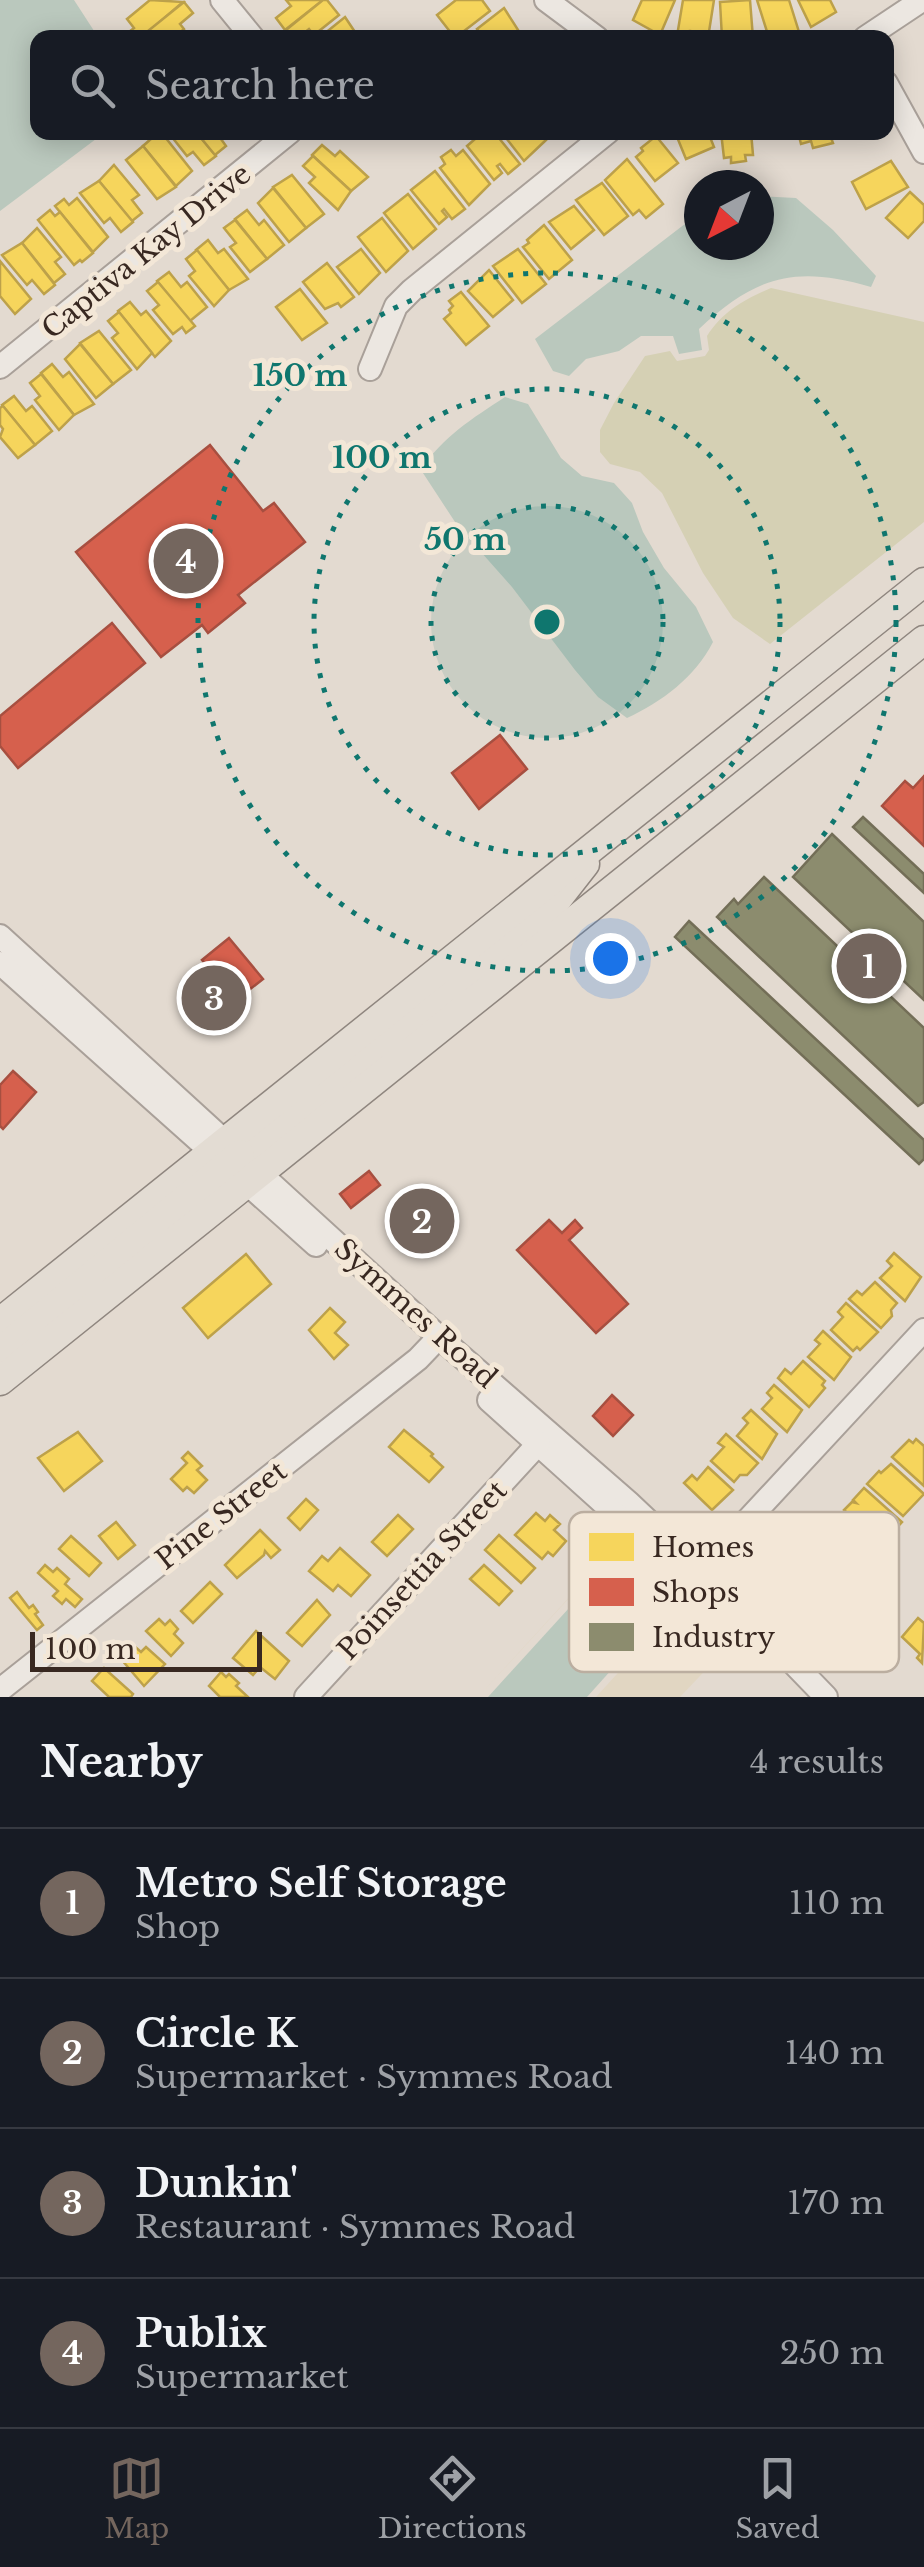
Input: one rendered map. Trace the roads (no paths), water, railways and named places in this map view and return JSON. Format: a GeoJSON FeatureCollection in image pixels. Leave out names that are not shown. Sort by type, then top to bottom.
{"type":"FeatureCollection","features":[{"type":"Feature","properties":{"kind":"main road"},"geometry":{"type":"LineString","coordinates":[[0,1381],[236,1162],[602,838],[924,582]]}},
{"type":"Feature","properties":{"kind":"main road"},"geometry":{"type":"LineString","coordinates":[[0,1351],[236,1162],[924,640]]}},
{"type":"Feature","properties":{"kind":"main road"},"geometry":{"type":"LineString","coordinates":[[0,1322],[236,1162]]}},
{"type":"Feature","properties":{"kind":"street"},"geometry":{"type":"LineString","coordinates":[[222,0],[246,30]]}},
{"type":"Feature","properties":{"kind":"street"},"geometry":{"type":"LineString","coordinates":[[546,0],[586,30]]}},
{"type":"Feature","properties":{"kind":"street"},"geometry":{"type":"LineString","coordinates":[[877,30],[922,0]]}},
{"type":"Feature","properties":{"kind":"street"},"geometry":{"type":"LineString","coordinates":[[894,97],[924,152]]}},
{"type":"Feature","properties":{"kind":"street","name":"Captiva Kay Drive"},"geometry":{"type":"LineString","coordinates":[[0,367],[284,140]]}},
{"type":"Feature","properties":{"kind":"street"},"geometry":{"type":"LineString","coordinates":[[370,368],[396,306],[412,290],[598,140]]}},
{"type":"Feature","properties":{"kind":"street","name":"Symmes Road"},"geometry":{"type":"LineString","coordinates":[[0,936],[236,1162],[539,1443],[620,1512]]}},
{"type":"Feature","properties":{"kind":"street","name":"Symmes Road"},"geometry":{"type":"LineString","coordinates":[[0,962],[236,1162]]}},
{"type":"Feature","properties":{"kind":"street"},"geometry":{"type":"LineString","coordinates":[[755,1512],[924,1330]]}},
{"type":"Feature","properties":{"kind":"street","name":"Symmes Road"},"geometry":{"type":"LineString","coordinates":[[434,1342],[550,1430],[632,1512]]}},
{"type":"Feature","properties":{"kind":"street","name":"Pine Street"},"geometry":{"type":"LineString","coordinates":[[0,1690],[434,1342]]}},
{"type":"Feature","properties":{"kind":"street","name":"Poinsettia Street"},"geometry":{"type":"LineString","coordinates":[[306,1697],[539,1443]]}},
{"type":"Feature","properties":{"kind":"street","name":"Symmes Road"},"geometry":{"type":"LineString","coordinates":[[798,1672],[824,1697]]}},
{"type":"Feature","properties":{"kind":"place","name":"Publix"},"geometry":{"type":"Point","coordinates":[186,561]}},
{"type":"Feature","properties":{"kind":"place","name":"Metro Self Storage"},"geometry":{"type":"Point","coordinates":[869,966]}},
{"type":"Feature","properties":{"kind":"place","name":"Dunkin'"},"geometry":{"type":"Point","coordinates":[214,998]}},
{"type":"Feature","properties":{"kind":"place","name":"Circle K"},"geometry":{"type":"Point","coordinates":[422,1221]}}]}
